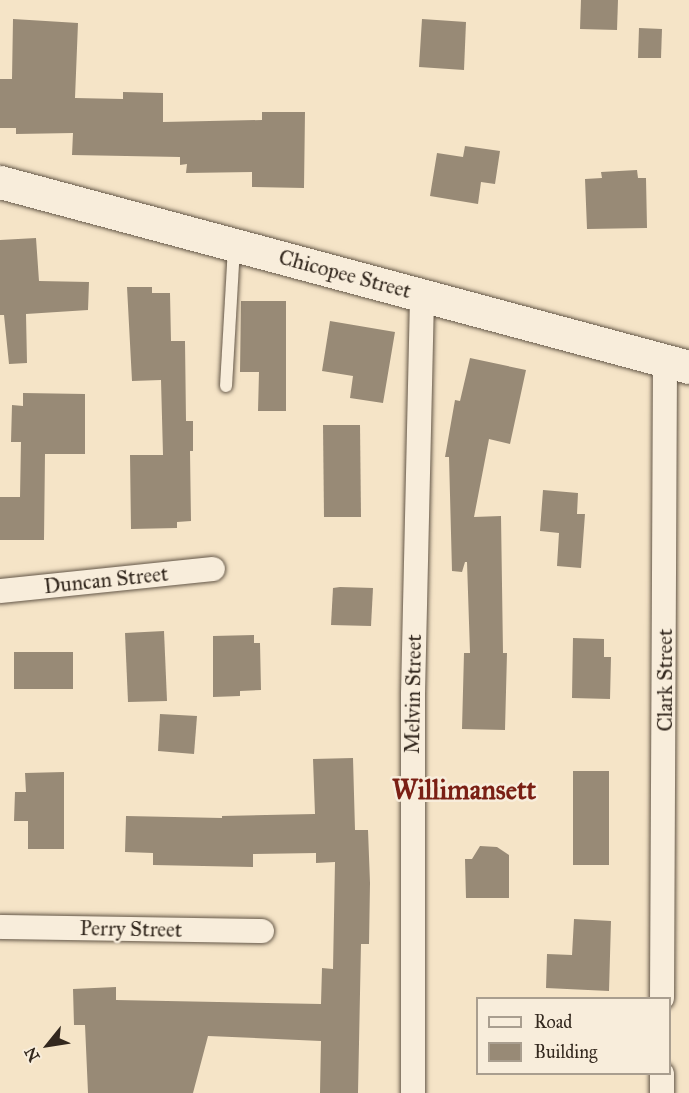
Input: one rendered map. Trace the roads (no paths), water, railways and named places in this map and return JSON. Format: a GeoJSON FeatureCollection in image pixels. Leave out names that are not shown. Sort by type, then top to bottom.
{"type":"FeatureCollection","features":[{"type":"Feature","properties":{"kind":"main road","name":"Chicopee Street"},"geometry":{"type":"LineString","coordinates":[[0,182],[677,364]]}},
{"type":"Feature","properties":{"kind":"street","name":"Melvin Street"},"geometry":{"type":"LineString","coordinates":[[413,1093],[413,694],[422,296]]}},
{"type":"Feature","properties":{"kind":"street","name":"Clark Street"},"geometry":{"type":"LineString","coordinates":[[662,997],[677,364]]}},
{"type":"Feature","properties":{"kind":"street","name":"Duncan Street"},"geometry":{"type":"LineString","coordinates":[[0,591],[213,569]]}},
{"type":"Feature","properties":{"kind":"street","name":"Perry Street"},"geometry":{"type":"LineString","coordinates":[[0,927],[262,931]]}},
{"type":"Feature","properties":{"kind":"street"},"geometry":{"type":"LineString","coordinates":[[662,1075],[662,1093]]}},
{"type":"Feature","properties":{"kind":"lane"},"geometry":{"type":"LineString","coordinates":[[226,386],[234,244]]}},
{"type":"Feature","properties":{"kind":"district","name":"Willimansett"},"geometry":{"type":"Point","coordinates":[464,790]}}]}
